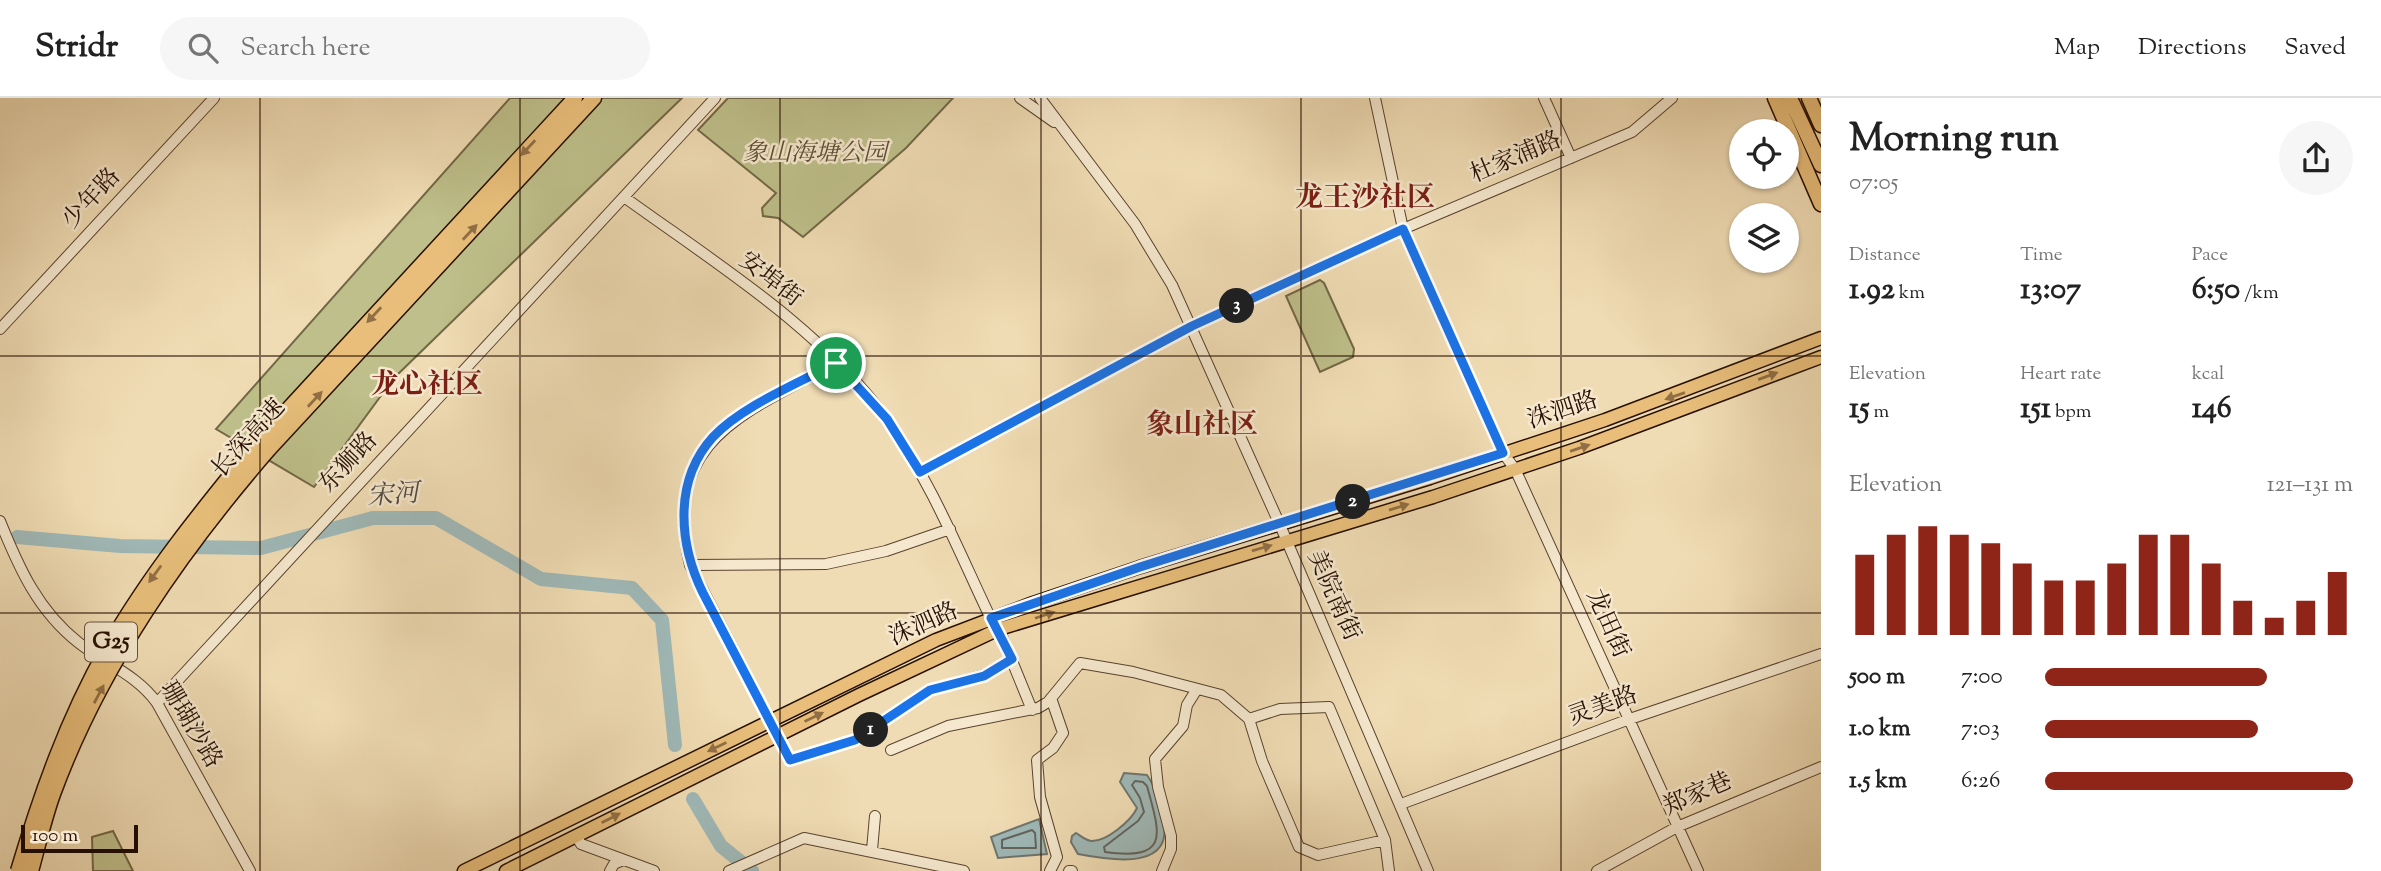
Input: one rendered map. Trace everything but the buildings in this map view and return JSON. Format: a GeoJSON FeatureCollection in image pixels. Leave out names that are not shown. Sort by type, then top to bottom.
{"type":"FeatureCollection","features":[{"type":"Feature","properties":{"kind":"highway","name":"长深高速"},"geometry":{"type":"LineString","coordinates":[[18,871],[42,790],[72,719],[107,649],[149,582],[263,446],[575,98]]}},
{"type":"Feature","properties":{"kind":"highway","name":"长深高速"},"geometry":{"type":"LineString","coordinates":[[31,871],[53,795],[82,726],[124,647],[207,521],[263,446],[594,98]]}},
{"type":"Feature","properties":{"kind":"highway"},"geometry":{"type":"LineString","coordinates":[[1773,98],[1821,204]]}},
{"type":"Feature","properties":{"kind":"highway"},"geometry":{"type":"LineString","coordinates":[[1790,98],[1821,165]]}},
{"type":"Feature","properties":{"kind":"highway"},"geometry":{"type":"LineString","coordinates":[[1809,98],[1821,125]]}},
{"type":"Feature","properties":{"kind":"main road","name":"洙泗路"},"geometry":{"type":"LineString","coordinates":[[464,871],[936,640],[991,618],[1140,567],[1280,525],[1687,391],[1821,338]]}},
{"type":"Feature","properties":{"kind":"main road","name":"洙泗路"},"geometry":{"type":"LineString","coordinates":[[506,871],[776,736],[999,629],[1515,469],[1641,427],[1821,357]]}},
{"type":"Feature","properties":{"kind":"street","name":"少年路"},"geometry":{"type":"LineString","coordinates":[[0,329],[214,98]]}},
{"type":"Feature","properties":{"kind":"street","name":"东狮路"},"geometry":{"type":"LineString","coordinates":[[157,703],[715,98]]}},
{"type":"Feature","properties":{"kind":"street","name":"美院南街"},"geometry":{"type":"LineString","coordinates":[[1020,98],[1063,128]]}},
{"type":"Feature","properties":{"kind":"street","name":"美院南街"},"geometry":{"type":"LineString","coordinates":[[1041,98],[1135,224],[1172,285],[1280,525],[1428,871]]}},
{"type":"Feature","properties":{"kind":"street"},"geometry":{"type":"LineString","coordinates":[[1375,98],[1403,229],[1503,453],[1515,469]]}},
{"type":"Feature","properties":{"kind":"street"},"geometry":{"type":"LineString","coordinates":[[1544,98],[1571,158]]}},
{"type":"Feature","properties":{"kind":"street","name":"杜家浦路"},"geometry":{"type":"LineString","coordinates":[[920,472],[1192,326],[1403,229],[1632,132],[1672,98]]}},
{"type":"Feature","properties":{"kind":"street","name":"安埠街"},"geometry":{"type":"LineString","coordinates":[[624,197],[762,298],[836,363],[887,419],[920,472],[950,529],[991,618],[999,629],[1032,710]]}},
{"type":"Feature","properties":{"kind":"street"},"geometry":{"type":"LineString","coordinates":[[836,363],[744,413],[714,436],[702,452],[684,511],[684,540],[690,565],[790,760],[855,740],[930,690],[984,676],[1012,659]]}},
{"type":"Feature","properties":{"kind":"street","name":"龙田街"},"geometry":{"type":"LineString","coordinates":[[1515,469],[1698,871]]}},
{"type":"Feature","properties":{"kind":"street","name":"珊瑚沙路"},"geometry":{"type":"LineString","coordinates":[[0,521],[32,592],[55,621],[80,644],[145,686],[250,871]]}},
{"type":"Feature","properties":{"kind":"street"},"geometry":{"type":"LineString","coordinates":[[690,565],[826,564],[886,551],[950,529]]}},
{"type":"Feature","properties":{"kind":"street","name":"灵美路"},"geometry":{"type":"LineString","coordinates":[[1401,804],[1627,720],[1821,654]]}},
{"type":"Feature","properties":{"kind":"street"},"geometry":{"type":"LineString","coordinates":[[891,750],[948,726],[1032,710],[1051,698],[1080,663],[1197,689],[1232,702],[1249,719],[1262,761],[1299,847],[1318,855],[1385,840]]}},
{"type":"Feature","properties":{"kind":"street"},"geometry":{"type":"LineString","coordinates":[[1162,871],[1171,849],[1171,836],[1158,787],[1155,759],[1183,726],[1187,705],[1197,689]]}},
{"type":"Feature","properties":{"kind":"street"},"geometry":{"type":"LineString","coordinates":[[1050,871],[1057,857],[1040,797],[1037,760],[1053,748],[1063,733],[1051,698]]}},
{"type":"Feature","properties":{"kind":"street"},"geometry":{"type":"LineString","coordinates":[[1249,719],[1280,709],[1329,707],[1385,840],[1389,871]]}},
{"type":"Feature","properties":{"kind":"street","name":"郑家巷"},"geometry":{"type":"LineString","coordinates":[[1597,871],[1677,827],[1821,766]]}},
{"type":"Feature","properties":{"kind":"street"},"geometry":{"type":"LineString","coordinates":[[872,850],[876,816]]}},
{"type":"Feature","properties":{"kind":"street"},"geometry":{"type":"LineString","coordinates":[[576,836],[581,844],[654,871]]}},
{"type":"Feature","properties":{"kind":"street"},"geometry":{"type":"LineString","coordinates":[[729,871],[804,838],[964,871]]}},
{"type":"Feature","properties":{"kind":"street"},"geometry":{"type":"LineString","coordinates":[[610,871],[614,864],[623,860]]}},
{"type":"Feature","properties":{"kind":"green space"},"geometry":{"type":"Polygon","coordinates":[[[510,98],[682,98],[394,378],[314,487],[216,429],[510,98]]]}},
{"type":"Feature","properties":{"kind":"green space","name":"象山海塘公园"},"geometry":{"type":"Polygon","coordinates":[[[728,98],[953,98],[906,148],[803,237],[778,218],[763,216],[762,208],[776,193],[698,130],[728,98]]]}},
{"type":"Feature","properties":{"kind":"green space"},"geometry":{"type":"Polygon","coordinates":[[[1320,280],[1324,283],[1354,349],[1353,357],[1320,372],[1286,296],[1320,280]]]}},
{"type":"Feature","properties":{"kind":"green space"},"geometry":{"type":"Polygon","coordinates":[[[113,831],[133,871],[93,871],[92,837],[113,831]]]}},
{"type":"Feature","properties":{"kind":"water"},"geometry":{"type":"Polygon","coordinates":[[[1124,773],[1147,775],[1153,784],[1162,815],[1164,833],[1161,846],[1152,854],[1125,860],[1078,854],[1071,842],[1072,836],[1076,833],[1091,841],[1104,838],[1124,824],[1137,808],[1120,782],[1124,773]]]}},
{"type":"Feature","properties":{"kind":"water"},"geometry":{"type":"Polygon","coordinates":[[[1039,819],[1047,854],[998,858],[991,837],[1039,819]]]}},
{"type":"Feature","properties":{"kind":"waterway","name":"宋河"},"geometry":{"type":"LineString","coordinates":[[17,537],[120,546],[261,548],[373,518],[436,518],[541,579],[632,588],[662,620],[675,745]]}},
{"type":"Feature","properties":{"kind":"waterway","name":"宋河"},"geometry":{"type":"LineString","coordinates":[[693,799],[721,846],[752,871]]}},
{"type":"Feature","properties":{"kind":"district","name":"龙王沙社区"},"geometry":{"type":"Point","coordinates":[1365,199]}},
{"type":"Feature","properties":{"kind":"district","name":"龙心社区"},"geometry":{"type":"Point","coordinates":[427,386]}},
{"type":"Feature","properties":{"kind":"district","name":"象山社区"},"geometry":{"type":"Point","coordinates":[1202,426]}},
{"type":"Feature","properties":{"kind":"route"},"geometry":{"type":"LineString","coordinates":[[1403,229],[1503,453],[1140,567],[991,618],[999,629],[1012,659],[984,676],[930,690],[855,740],[790,760],[690,565],[684,540],[684,511],[690,481],[702,452],[714,436],[744,413],[836,363],[887,419],[920,472],[1192,326],[1403,229]]}}]}
